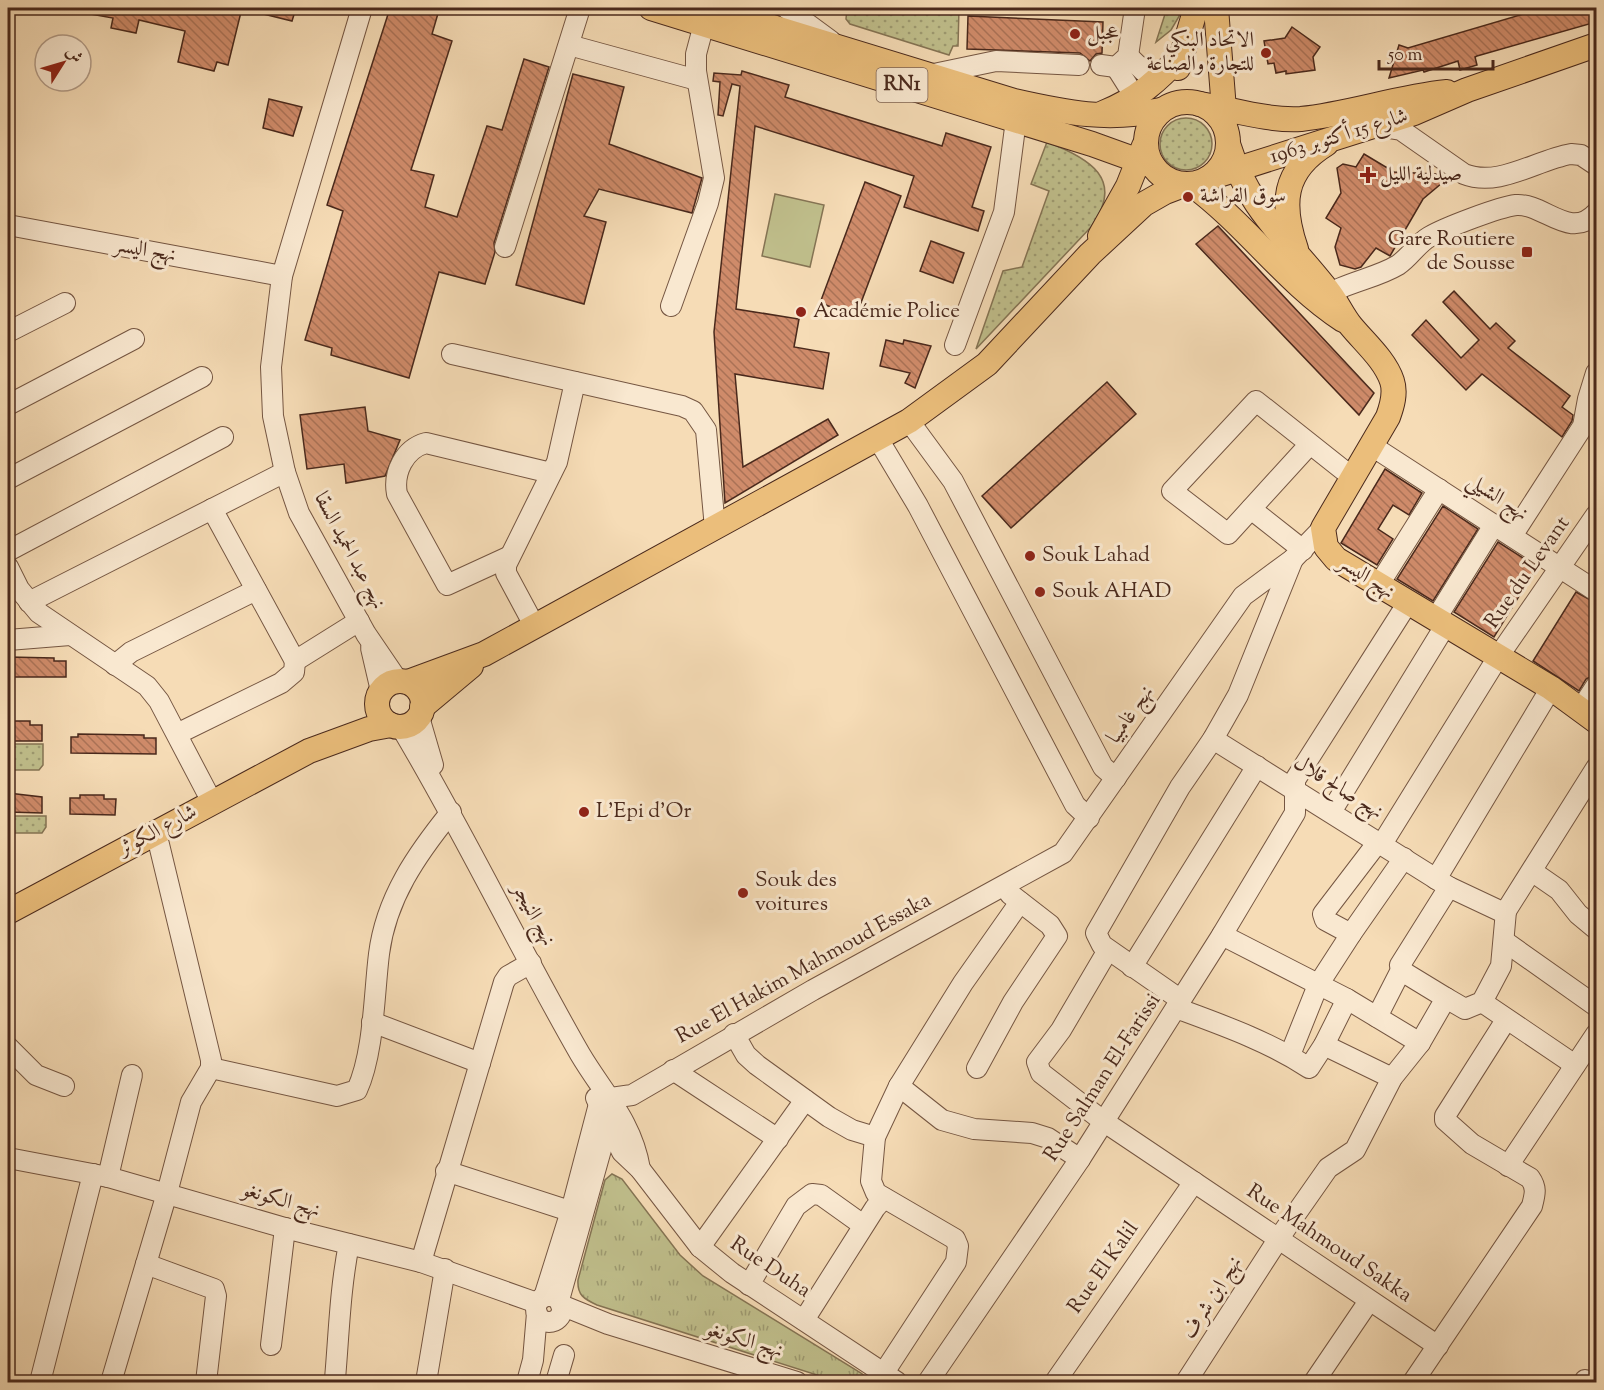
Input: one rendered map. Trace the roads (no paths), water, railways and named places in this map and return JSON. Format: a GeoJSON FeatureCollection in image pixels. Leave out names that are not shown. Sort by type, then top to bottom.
{"type":"FeatureCollection","features":[{"type":"Feature","properties":{"kind":"main road","name":"RN1"},"geometry":{"type":"LineString","coordinates":[[651,8],[707,16],[838,46],[1014,100],[1094,117],[1131,116],[1165,108]]}},
{"type":"Feature","properties":{"kind":"main road"},"geometry":{"type":"LineString","coordinates":[[408,719],[420,693],[391,688],[380,715],[408,719],[484,654],[878,439],[909,421],[987,364],[1090,254],[1146,156],[1147,129],[1165,108],[1196,8]]}},
{"type":"Feature","properties":{"kind":"main road"},"geometry":{"type":"LineString","coordinates":[[1216,8],[1226,127],[1236,169],[1258,207],[1299,257],[1323,298]]}},
{"type":"Feature","properties":{"kind":"main road","name":"RN1"},"geometry":{"type":"LineString","coordinates":[[707,16],[1016,120],[1146,156],[1167,179],[1195,182]]}},
{"type":"Feature","properties":{"kind":"main road","name":"شارع 15 أكتوبر 1963"},"geometry":{"type":"LineString","coordinates":[[1090,254],[1144,204],[1165,192],[1414,113],[1467,90],[1596,45]]}},
{"type":"Feature","properties":{"kind":"main road"},"geometry":{"type":"LineString","coordinates":[[1094,117],[1135,97],[1155,82],[1182,54]]}},
{"type":"Feature","properties":{"kind":"main road","name":"شارع 15 أكتوبر 1963"},"geometry":{"type":"LineString","coordinates":[[1165,108],[1179,102],[1200,104],[1226,127],[1276,118],[1299,119],[1347,111],[1408,96],[1467,90]]}},
{"type":"Feature","properties":{"kind":"main road"},"geometry":{"type":"LineString","coordinates":[[1226,127],[1222,163],[1195,182],[1350,324],[1371,348],[1392,383],[1392,405],[1372,446],[1323,528]]}},
{"type":"Feature","properties":{"kind":"main road"},"geometry":{"type":"LineString","coordinates":[[1299,257],[1285,208],[1287,193],[1304,163],[1320,147],[1339,135]]}},
{"type":"Feature","properties":{"kind":"main road","name":"نهج اليسر"},"geometry":{"type":"LineString","coordinates":[[1323,528],[1323,536],[1330,554],[1378,586],[1551,688],[1589,715]]}},
{"type":"Feature","properties":{"kind":"main road","name":"شارع الكوثر"},"geometry":{"type":"LineString","coordinates":[[309,752],[391,688],[484,654]]}},
{"type":"Feature","properties":{"kind":"main road","name":"شارع الكوثر"},"geometry":{"type":"LineString","coordinates":[[8,912],[309,752],[369,729],[408,719]]}},
{"type":"Feature","properties":{"kind":"street"},"geometry":{"type":"LineString","coordinates":[[505,247],[580,8]]}},
{"type":"Feature","properties":{"kind":"street"},"geometry":{"type":"LineString","coordinates":[[786,8],[838,46]]}},
{"type":"Feature","properties":{"kind":"street"},"geometry":{"type":"LineString","coordinates":[[1115,63],[1136,8]]}},
{"type":"Feature","properties":{"kind":"street","name":"نهج عبد الحميد السقا"},"geometry":{"type":"LineString","coordinates":[[359,13],[282,276],[271,367],[273,416],[285,472],[298,513],[362,628],[391,688]]}},
{"type":"Feature","properties":{"kind":"street"},"geometry":{"type":"LineString","coordinates":[[671,306],[708,203],[714,178],[697,80],[696,54],[707,16]]}},
{"type":"Feature","properties":{"kind":"street"},"geometry":{"type":"LineString","coordinates":[[569,45],[697,80]]}},
{"type":"Feature","properties":{"kind":"street"},"geometry":{"type":"LineString","coordinates":[[929,75],[996,61],[1079,65]]}},
{"type":"Feature","properties":{"kind":"street"},"geometry":{"type":"LineString","coordinates":[[1115,63],[1155,82]]}},
{"type":"Feature","properties":{"kind":"street"},"geometry":{"type":"LineString","coordinates":[[1115,63],[1135,97]]}},
{"type":"Feature","properties":{"kind":"street"},"geometry":{"type":"LineString","coordinates":[[955,345],[1004,212],[1016,120]]}},
{"type":"Feature","properties":{"kind":"street"},"geometry":{"type":"LineString","coordinates":[[1370,126],[1389,126],[1401,130],[1464,174],[1476,178],[1496,177],[1570,154],[1581,155],[1596,165]]}},
{"type":"Feature","properties":{"kind":"street"},"geometry":{"type":"LineString","coordinates":[[1323,298],[1398,265],[1430,237],[1507,207],[1525,206],[1562,222],[1573,223],[1583,222],[1596,213]]}},
{"type":"Feature","properties":{"kind":"street","name":"نهج اليسر"},"geometry":{"type":"LineString","coordinates":[[8,225],[282,276]]}},
{"type":"Feature","properties":{"kind":"street"},"geometry":{"type":"LineString","coordinates":[[8,332],[65,303]]}},
{"type":"Feature","properties":{"kind":"street"},"geometry":{"type":"LineString","coordinates":[[8,405],[134,339]]}},
{"type":"Feature","properties":{"kind":"street"},"geometry":{"type":"LineString","coordinates":[[452,354],[682,406],[701,419],[706,430],[715,528]]}},
{"type":"Feature","properties":{"kind":"street"},"geometry":{"type":"LineString","coordinates":[[1512,536],[1583,426],[1596,373]]}},
{"type":"Feature","properties":{"kind":"street"},"geometry":{"type":"LineString","coordinates":[[8,479],[201,377]]}},
{"type":"Feature","properties":{"kind":"street"},"geometry":{"type":"LineString","coordinates":[[535,627],[507,573],[508,557],[557,462],[575,382]]}},
{"type":"Feature","properties":{"kind":"street"},"geometry":{"type":"LineString","coordinates":[[1310,444],[1228,534],[1172,492],[1256,400],[1352,477]]}},
{"type":"Feature","properties":{"kind":"street"},"geometry":{"type":"LineString","coordinates":[[909,421],[953,481],[1103,767],[1116,777]]}},
{"type":"Feature","properties":{"kind":"street"},"geometry":{"type":"LineString","coordinates":[[8,551],[223,437]]}},
{"type":"Feature","properties":{"kind":"street"},"geometry":{"type":"LineString","coordinates":[[878,439],[918,506],[1075,805],[1089,818]]}},
{"type":"Feature","properties":{"kind":"street"},"geometry":{"type":"LineString","coordinates":[[508,557],[447,585],[397,494],[395,483],[406,454],[414,447],[426,444],[551,473]]}},
{"type":"Feature","properties":{"kind":"street","name":"نهج الشيلي"},"geometry":{"type":"LineString","coordinates":[[1372,446],[1596,591]]}},
{"type":"Feature","properties":{"kind":"street"},"geometry":{"type":"LineString","coordinates":[[29,602],[285,472]]}},
{"type":"Feature","properties":{"kind":"street"},"geometry":{"type":"LineString","coordinates":[[1378,586],[1439,489]]}},
{"type":"Feature","properties":{"kind":"street"},"geometry":{"type":"LineString","coordinates":[[177,734],[281,682],[294,672],[295,661],[212,509]]}},
{"type":"Feature","properties":{"kind":"street"},"geometry":{"type":"LineString","coordinates":[[1251,509],[1298,555]]}},
{"type":"Feature","properties":{"kind":"street","name":"Rue du Levant"},"geometry":{"type":"LineString","coordinates":[[1351,934],[1325,920],[1323,914],[1380,843],[1498,657],[1596,515]]}},
{"type":"Feature","properties":{"kind":"street"},"geometry":{"type":"LineString","coordinates":[[1331,812],[1494,525]]}},
{"type":"Feature","properties":{"kind":"street"},"geometry":{"type":"LineString","coordinates":[[1323,528],[1298,555],[1238,695],[1213,739],[1180,787],[1096,933],[1102,945],[1179,1004],[1290,1056],[1309,1068],[1324,1045],[1347,999]]}},
{"type":"Feature","properties":{"kind":"street","name":"نهج غامبيا"},"geometry":{"type":"LineString","coordinates":[[1001,887],[1063,852],[1243,596],[1298,555]]}},
{"type":"Feature","properties":{"kind":"street"},"geometry":{"type":"LineString","coordinates":[[8,567],[29,602],[39,613],[147,686],[177,734],[212,802]]}},
{"type":"Feature","properties":{"kind":"street"},"geometry":{"type":"LineString","coordinates":[[115,665],[131,652],[256,590]]}},
{"type":"Feature","properties":{"kind":"street"},"geometry":{"type":"LineString","coordinates":[[1294,789],[1295,780],[1407,603]]}},
{"type":"Feature","properties":{"kind":"street"},"geometry":{"type":"LineString","coordinates":[[295,661],[362,628]]}},
{"type":"Feature","properties":{"kind":"street"},"geometry":{"type":"LineString","coordinates":[[8,640],[70,635]]}},
{"type":"Feature","properties":{"kind":"street"},"geometry":{"type":"LineString","coordinates":[[1589,715],[1596,686]]}},
{"type":"Feature","properties":{"kind":"street"},"geometry":{"type":"LineString","coordinates":[[1377,1017],[1401,970],[1400,965],[1443,883],[1551,688]]}},
{"type":"Feature","properties":{"kind":"street","name":"نهج النيجر"},"geometry":{"type":"LineString","coordinates":[[408,719],[447,804],[605,1101]]}},
{"type":"Feature","properties":{"kind":"street","name":"نهج صالح قلال"},"geometry":{"type":"LineString","coordinates":[[1213,739],[1443,883],[1494,909],[1506,911]]}},
{"type":"Feature","properties":{"kind":"street"},"geometry":{"type":"LineString","coordinates":[[1132,967],[1257,766]]}},
{"type":"Feature","properties":{"kind":"street"},"geometry":{"type":"LineString","coordinates":[[1401,970],[1465,1009],[1482,1002],[1497,978],[1504,941],[1506,911],[1533,872],[1559,823],[1596,768]]}},
{"type":"Feature","properties":{"kind":"street","name":"Rue Salman El-Farissi"},"geometry":{"type":"LineString","coordinates":[[928,1383],[1080,1159],[1222,935],[1295,813],[1294,789]]}},
{"type":"Feature","properties":{"kind":"street"},"geometry":{"type":"LineString","coordinates":[[211,1068],[336,1096],[357,1090],[361,1082],[372,1022],[380,950],[398,889],[447,804]]}},
{"type":"Feature","properties":{"kind":"street"},"geometry":{"type":"LineString","coordinates":[[111,1383],[167,1193],[190,1102],[211,1068],[211,1060],[156,832]]}},
{"type":"Feature","properties":{"kind":"street"},"geometry":{"type":"LineString","coordinates":[[1290,1056],[1318,985],[1404,858]]}},
{"type":"Feature","properties":{"kind":"street"},"geometry":{"type":"LineString","coordinates":[[1533,872],[1559,890],[1578,914],[1596,929]]}},
{"type":"Feature","properties":{"kind":"street"},"geometry":{"type":"LineString","coordinates":[[977,1068],[1014,1002],[1057,936],[1055,930],[1001,887]]}},
{"type":"Feature","properties":{"kind":"street","name":"Rue El Hakim Mahmoud Essaka"},"geometry":{"type":"LineString","coordinates":[[632,1095],[734,1034],[1001,887]]}},
{"type":"Feature","properties":{"kind":"street"},"geometry":{"type":"LineString","coordinates":[[890,1378],[959,1254],[954,1239],[884,1198],[871,1187],[875,1137],[899,1086],[958,992],[1020,902]]}},
{"type":"Feature","properties":{"kind":"street"},"geometry":{"type":"LineString","coordinates":[[1222,935],[1347,999],[1420,1043]]}},
{"type":"Feature","properties":{"kind":"street"},"geometry":{"type":"LineString","coordinates":[[1504,941],[1596,1006]]}},
{"type":"Feature","properties":{"kind":"street","name":"Rue Mahmoud Sakka"},"geometry":{"type":"LineString","coordinates":[[1108,950],[1061,1030],[1037,1062],[1037,1068],[1045,1077],[1104,1121],[1438,1346]]}},
{"type":"Feature","properties":{"kind":"street"},"geometry":{"type":"LineString","coordinates":[[421,1262],[446,1171],[504,982],[508,976],[531,963]]}},
{"type":"Feature","properties":{"kind":"street","name":"نهج ابن شرف"},"geometry":{"type":"LineString","coordinates":[[1186,1383],[1279,1238],[1328,1168],[1355,1150],[1392,1077],[1420,1043],[1446,998]]}},
{"type":"Feature","properties":{"kind":"street"},"geometry":{"type":"LineString","coordinates":[[1482,1002],[1575,1065]]}},
{"type":"Feature","properties":{"kind":"street"},"geometry":{"type":"LineString","coordinates":[[1413,1383],[1532,1206],[1535,1185],[1530,1178],[1508,1166],[1448,1125],[1445,1116],[1506,1020]]}},
{"type":"Feature","properties":{"kind":"street"},"geometry":{"type":"LineString","coordinates":[[372,1022],[480,1063]]}},
{"type":"Feature","properties":{"kind":"street"},"geometry":{"type":"LineString","coordinates":[[734,1034],[746,1055],[805,1100],[852,1130],[875,1137]]}},
{"type":"Feature","properties":{"kind":"street"},"geometry":{"type":"LineString","coordinates":[[1508,1166],[1596,1034]]}},
{"type":"Feature","properties":{"kind":"street"},"geometry":{"type":"LineString","coordinates":[[1324,1045],[1392,1077]]}},
{"type":"Feature","properties":{"kind":"street"},"geometry":{"type":"LineString","coordinates":[[8,1047],[36,1075],[64,1086]]}},
{"type":"Feature","properties":{"kind":"street"},"geometry":{"type":"LineString","coordinates":[[673,1070],[778,1139]]}},
{"type":"Feature","properties":{"kind":"street"},"geometry":{"type":"LineString","coordinates":[[40,1383],[132,1075]]}},
{"type":"Feature","properties":{"kind":"street"},"geometry":{"type":"LineString","coordinates":[[899,1086],[942,1120],[974,1129],[1040,1135],[1080,1159]]}},
{"type":"Feature","properties":{"kind":"street"},"geometry":{"type":"LineString","coordinates":[[527,1383],[578,1213],[605,1101],[632,1095]]}},
{"type":"Feature","properties":{"kind":"street"},"geometry":{"type":"LineString","coordinates":[[578,1213],[597,1169],[614,1118],[632,1095]]}},
{"type":"Feature","properties":{"kind":"street"},"geometry":{"type":"LineString","coordinates":[[700,1247],[805,1100]]}},
{"type":"Feature","properties":{"kind":"street","name":"Rue Duha"},"geometry":{"type":"LineString","coordinates":[[605,1101],[614,1118],[635,1146],[633,1164],[700,1247],[749,1285],[890,1378]]}},
{"type":"Feature","properties":{"kind":"street","name":"نهج الكونغو"},"geometry":{"type":"LineString","coordinates":[[8,1158],[100,1176],[285,1228],[421,1262],[550,1308],[797,1383]]}},
{"type":"Feature","properties":{"kind":"street"},"geometry":{"type":"LineString","coordinates":[[597,1169],[633,1164]]}},
{"type":"Feature","properties":{"kind":"street"},"geometry":{"type":"LineString","coordinates":[[446,1171],[578,1213]]}},
{"type":"Feature","properties":{"kind":"street","name":"Rue El Kalil"},"geometry":{"type":"LineString","coordinates":[[1055,1383],[1194,1182]]}},
{"type":"Feature","properties":{"kind":"street"},"geometry":{"type":"LineString","coordinates":[[749,1285],[796,1206],[812,1194],[821,1195],[863,1226]]}},
{"type":"Feature","properties":{"kind":"street"},"geometry":{"type":"LineString","coordinates":[[804,1320],[863,1226],[884,1198]]}},
{"type":"Feature","properties":{"kind":"street"},"geometry":{"type":"LineString","coordinates":[[271,1345],[285,1228]]}},
{"type":"Feature","properties":{"kind":"street"},"geometry":{"type":"LineString","coordinates":[[338,1383],[335,1379],[343,1306],[341,1285],[349,1244]]}},
{"type":"Feature","properties":{"kind":"street"},"geometry":{"type":"LineString","coordinates":[[146,1264],[214,1289],[216,1296],[206,1383]]}},
{"type":"Feature","properties":{"kind":"street"},"geometry":{"type":"LineString","coordinates":[[426,1383],[445,1269]]}},
{"type":"Feature","properties":{"kind":"street"},"geometry":{"type":"LineString","coordinates":[[1314,1383],[1369,1301]]}},
{"type":"Feature","properties":{"kind":"street"},"geometry":{"type":"LineString","coordinates":[[556,1383],[564,1355]]}},
{"type":"Feature","properties":{"kind":"place","name":"عجبل"},"geometry":{"type":"Point","coordinates":[1075,34]}},
{"type":"Feature","properties":{"kind":"place","name":"الاتحاد البنكي للتجارة والصناعة"},"geometry":{"type":"Point","coordinates":[1266,53]}},
{"type":"Feature","properties":{"kind":"place","name":"صيدلية الليل"},"geometry":{"type":"Point","coordinates":[1368,175]}},
{"type":"Feature","properties":{"kind":"place","name":"سوق الفراشة"},"geometry":{"type":"Point","coordinates":[1188,197]}},
{"type":"Feature","properties":{"kind":"place","name":"Gare Routiere de Sousse"},"geometry":{"type":"Point","coordinates":[1527,252]}},
{"type":"Feature","properties":{"kind":"place","name":"Académie Police"},"geometry":{"type":"Point","coordinates":[801,312]}},
{"type":"Feature","properties":{"kind":"place","name":"Souk Lahad"},"geometry":{"type":"Point","coordinates":[1030,556]}},
{"type":"Feature","properties":{"kind":"place","name":"Souk AHAD"},"geometry":{"type":"Point","coordinates":[1040,592]}},
{"type":"Feature","properties":{"kind":"place","name":"L'Epi d'Or"},"geometry":{"type":"Point","coordinates":[584,812]}},
{"type":"Feature","properties":{"kind":"place","name":"Souk des voitures"},"geometry":{"type":"Point","coordinates":[743,893]}}]}
